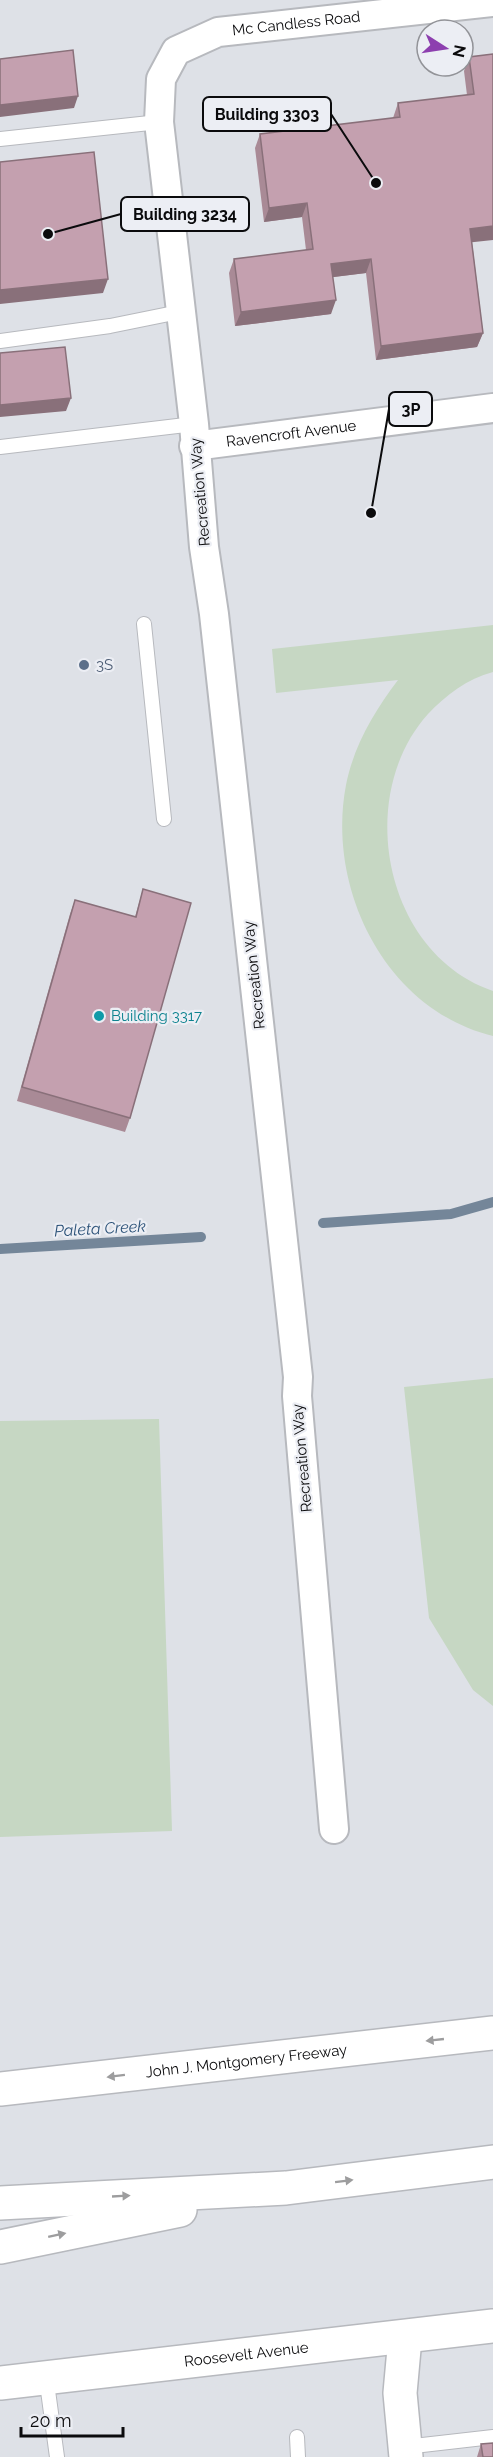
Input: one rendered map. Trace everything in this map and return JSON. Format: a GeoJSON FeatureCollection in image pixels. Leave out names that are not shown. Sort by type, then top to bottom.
{"type":"FeatureCollection","features":[{"type":"Feature","properties":{"kind":"main road","name":"John J. Montgomery Freeway"},"geometry":{"type":"LineString","coordinates":[[0,2090],[493,2033]]}},
{"type":"Feature","properties":{"kind":"main road"},"geometry":{"type":"LineString","coordinates":[[0,2203],[286,2188],[493,2162]]}},
{"type":"Feature","properties":{"kind":"main road"},"geometry":{"type":"LineString","coordinates":[[0,2247],[286,2188]]}},
{"type":"Feature","properties":{"kind":"main road","name":"Roosevelt Avenue"},"geometry":{"type":"LineString","coordinates":[[0,2383],[46,2376],[405,2338],[493,2326]]}},
{"type":"Feature","properties":{"kind":"main road"},"geometry":{"type":"LineString","coordinates":[[405,2338],[400,2393],[405,2452]]}},
{"type":"Feature","properties":{"kind":"street","name":"Mc Candless Road"},"geometry":{"type":"LineString","coordinates":[[159,122],[161,79],[176,51],[218,32],[493,2]]}},
{"type":"Feature","properties":{"kind":"street","name":"Recreation Way"},"geometry":{"type":"LineString","coordinates":[[159,122],[298,1377],[297,1396],[334,1829]]}},
{"type":"Feature","properties":{"kind":"street","name":"Ravencroft Avenue"},"geometry":{"type":"LineString","coordinates":[[194,435],[493,408]]}},
{"type":"Feature","properties":{"kind":"lane"},"geometry":{"type":"LineString","coordinates":[[0,140],[159,122]]}},
{"type":"Feature","properties":{"kind":"lane"},"geometry":{"type":"LineString","coordinates":[[0,341],[110,326],[179,312]]}},
{"type":"Feature","properties":{"kind":"lane"},"geometry":{"type":"LineString","coordinates":[[0,447],[194,435]]}},
{"type":"Feature","properties":{"kind":"lane"},"geometry":{"type":"LineString","coordinates":[[144,624],[164,819]]}},
{"type":"Feature","properties":{"kind":"lane"},"geometry":{"type":"LineString","coordinates":[[46,2376],[57,2457]]}},
{"type":"Feature","properties":{"kind":"lane"},"geometry":{"type":"LineString","coordinates":[[297,2437],[298,2457]]}},
{"type":"Feature","properties":{"kind":"lane"},"geometry":{"type":"LineString","coordinates":[[405,2452],[493,2437]]}},
{"type":"Feature","properties":{"kind":"green space"},"geometry":{"type":"Polygon","coordinates":[[[493,625],[493,672],[458,688],[428,714],[405,748],[392,787],[387,828],[392,869],[405,909],[426,944],[456,972],[493,991],[493,1036],[455,1022],[422,1000],[394,973],[372,940],[356,903],[345,864],[342,825],[346,785],[354,756],[381,704],[398,680],[276,693],[272,649],[493,625]]]}},
{"type":"Feature","properties":{"kind":"green space"},"geometry":{"type":"Polygon","coordinates":[[[493,1378],[493,1706],[473,1690],[429,1618],[404,1387],[493,1378]]]}},
{"type":"Feature","properties":{"kind":"green space"},"geometry":{"type":"Polygon","coordinates":[[[159,1419],[172,1831],[0,1837],[0,1421],[159,1419]]]}},
{"type":"Feature","properties":{"kind":"building"},"geometry":{"type":"Polygon","coordinates":[[[73,50],[78,96],[0,105],[0,59],[73,50]]]}},
{"type":"Feature","properties":{"kind":"building"},"geometry":{"type":"Polygon","coordinates":[[[493,54],[493,226],[470,229],[483,333],[381,346],[371,259],[331,264],[336,300],[241,312],[234,259],[313,249],[307,203],[269,208],[260,134],[400,117],[398,103],[474,94],[472,78],[475,78],[475,56],[493,54]]]}},
{"type":"Feature","properties":{"kind":"building"},"geometry":{"type":"Polygon","coordinates":[[[94,152],[108,279],[0,290],[0,162],[94,152]]]}},
{"type":"Feature","properties":{"kind":"building"},"geometry":{"type":"Polygon","coordinates":[[[65,347],[71,398],[0,405],[0,353],[65,347]]]}},
{"type":"Feature","properties":{"kind":"building","name":"Building 3317"},"geometry":{"type":"Polygon","coordinates":[[[143,889],[191,903],[130,1118],[22,1087],[75,900],[136,917],[143,889]]]}},
{"type":"Feature","properties":{"kind":"building"},"geometry":{"type":"Polygon","coordinates":[[[493,2443],[493,2457],[483,2457],[481,2444],[493,2443]]]}},
{"type":"Feature","properties":{"kind":"waterway","name":"Paleta Creek"},"geometry":{"type":"LineString","coordinates":[[323,1223],[451,1214],[493,1202]]}},
{"type":"Feature","properties":{"kind":"waterway","name":"Paleta Creek"},"geometry":{"type":"LineString","coordinates":[[0,1249],[201,1237]]}},
{"type":"Feature","properties":{"kind":"place","name":"Building 3303"},"geometry":{"type":"Point","coordinates":[376,183]}},
{"type":"Feature","properties":{"kind":"place","name":"Building 3234"},"geometry":{"type":"Point","coordinates":[48,234]}},
{"type":"Feature","properties":{"kind":"place","name":"3P"},"geometry":{"type":"Point","coordinates":[371,513]}},
{"type":"Feature","properties":{"kind":"place","name":"3S"},"geometry":{"type":"Point","coordinates":[84,665]}},
{"type":"Feature","properties":{"kind":"place","name":"Building 3317"},"geometry":{"type":"Point","coordinates":[99,1016]}}]}
